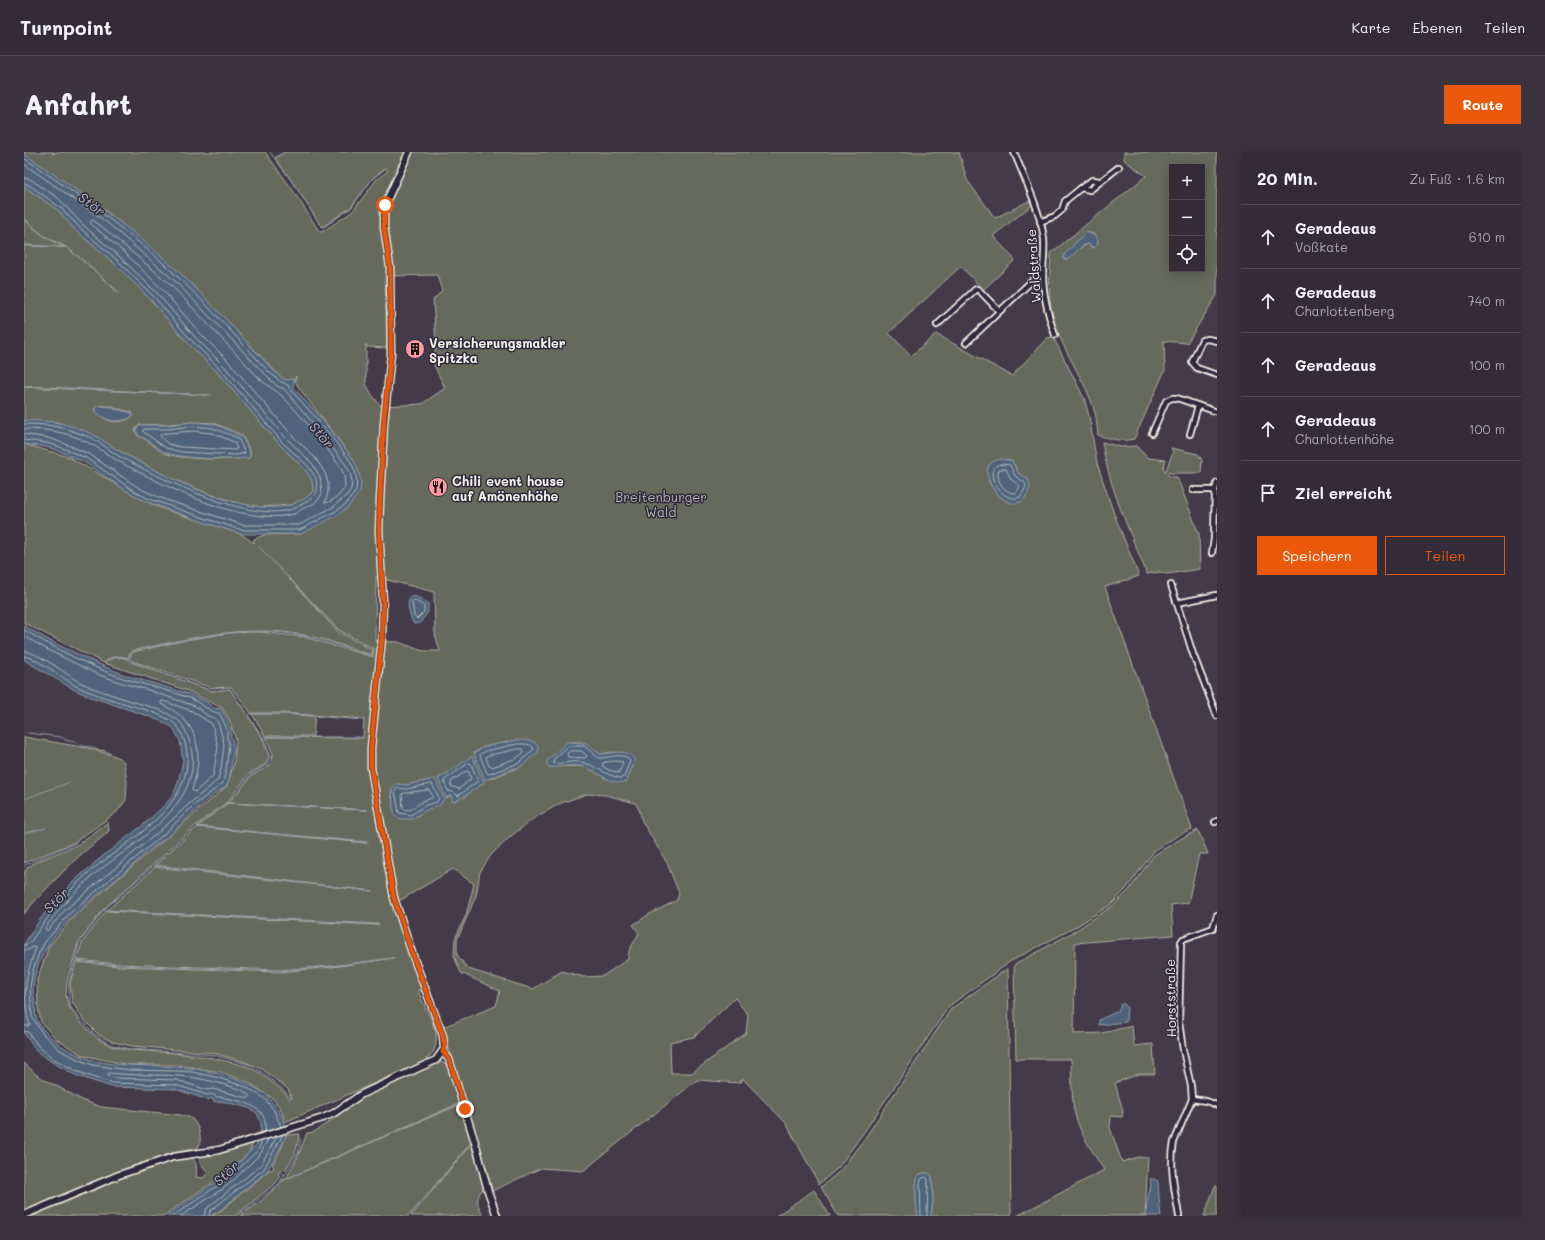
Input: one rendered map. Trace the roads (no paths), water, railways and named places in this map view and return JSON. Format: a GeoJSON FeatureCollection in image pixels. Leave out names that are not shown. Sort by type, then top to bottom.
{"type":"FeatureCollection","features":[{"type":"Feature","properties":{"kind":"main road"},"geometry":{"type":"LineString","coordinates":[[24,1215],[119,1175],[173,1157],[219,1150],[288,1130],[328,1116],[362,1094],[436,1060],[443,1052],[445,1047],[443,1036],[426,994],[394,898],[389,879],[380,818],[371,774],[371,747],[382,638],[383,601],[380,500],[384,418],[391,353],[390,267],[384,227],[384,212],[388,198],[409,152]]}},
{"type":"Feature","properties":{"kind":"main road"},"geometry":{"type":"LineString","coordinates":[[443,1052],[449,1059],[473,1135],[490,1198],[497,1216]]}},
{"type":"Feature","properties":{"kind":"street","name":"Waldstraße"},"geometry":{"type":"LineString","coordinates":[[1014,152],[1040,222],[1044,244],[1043,273],[1046,305],[1055,335]]}},
{"type":"Feature","properties":{"kind":"street"},"geometry":{"type":"LineString","coordinates":[[1040,222],[1055,216],[1062,210],[1065,201],[1081,188],[1090,190],[1119,167]]}},
{"type":"Feature","properties":{"kind":"street"},"geometry":{"type":"LineString","coordinates":[[966,343],[1036,277],[1043,273]]}},
{"type":"Feature","properties":{"kind":"street"},"geometry":{"type":"LineString","coordinates":[[937,325],[976,289],[979,290],[999,311]]}},
{"type":"Feature","properties":{"kind":"street"},"geometry":{"type":"LineString","coordinates":[[1217,341],[1208,339],[1202,340],[1192,362],[1197,368],[1217,376]]}},
{"type":"Feature","properties":{"kind":"street"},"geometry":{"type":"LineString","coordinates":[[1152,433],[1166,401],[1169,400],[1177,398],[1217,412]]}},
{"type":"Feature","properties":{"kind":"street"},"geometry":{"type":"LineString","coordinates":[[1190,434],[1198,406]]}},
{"type":"Feature","properties":{"kind":"street"},"geometry":{"type":"LineString","coordinates":[[1212,554],[1214,539],[1215,490],[1217,483]]}},
{"type":"Feature","properties":{"kind":"street"},"geometry":{"type":"LineString","coordinates":[[1194,490],[1215,490]]}},
{"type":"Feature","properties":{"kind":"street"},"geometry":{"type":"LineString","coordinates":[[1171,585],[1193,654],[1217,714]]}},
{"type":"Feature","properties":{"kind":"street"},"geometry":{"type":"LineString","coordinates":[[1177,603],[1217,596]]}},
{"type":"Feature","properties":{"kind":"street","name":"Horststraße"},"geometry":{"type":"LineString","coordinates":[[1179,1216],[1172,1171],[1173,1148],[1174,1142],[1192,1099],[1179,1022],[1181,942],[1183,939],[1213,928],[1217,916]]}},
{"type":"Feature","properties":{"kind":"street"},"geometry":{"type":"LineString","coordinates":[[1192,1099],[1206,1101],[1217,1105]]}},
{"type":"Feature","properties":{"kind":"water","name":"Stör"},"geometry":{"type":"Polygon","coordinates":[[[24,154],[85,196],[144,241],[193,285],[272,369],[283,379],[294,380],[293,387],[320,417],[354,460],[361,481],[360,492],[348,507],[338,515],[301,534],[241,534],[145,501],[125,490],[84,462],[59,451],[46,447],[24,444],[24,421],[50,422],[75,427],[92,434],[119,451],[160,473],[228,500],[251,506],[272,507],[293,505],[310,495],[313,491],[312,480],[305,469],[280,445],[218,373],[188,343],[151,300],[114,263],[76,231],[59,211],[24,186],[24,154]]]}},
{"type":"Feature","properties":{"kind":"water"},"geometry":{"type":"Polygon","coordinates":[[[1086,232],[1096,236],[1098,243],[1096,246],[1094,248],[1088,244],[1084,245],[1064,260],[1064,255],[1086,232]]]}},
{"type":"Feature","properties":{"kind":"water"},"geometry":{"type":"Polygon","coordinates":[[[97,406],[113,407],[114,409],[132,413],[133,416],[128,419],[116,421],[108,419],[95,413],[95,408],[97,406]]]}},
{"type":"Feature","properties":{"kind":"water"},"geometry":{"type":"Polygon","coordinates":[[[193,422],[214,424],[241,436],[250,453],[249,458],[206,458],[172,454],[161,450],[146,439],[139,436],[136,430],[139,425],[168,425],[193,422]]]}},
{"type":"Feature","properties":{"kind":"water"},"geometry":{"type":"Polygon","coordinates":[[[1001,459],[1012,461],[1018,473],[1028,479],[1030,487],[1026,497],[1022,501],[1015,503],[1008,502],[1001,497],[990,483],[988,468],[992,462],[1001,459]]]}},
{"type":"Feature","properties":{"kind":"water"},"geometry":{"type":"Polygon","coordinates":[[[411,596],[417,597],[428,603],[428,612],[420,623],[414,624],[410,614],[408,602],[411,596]]]}},
{"type":"Feature","properties":{"kind":"water","name":"Stör"},"geometry":{"type":"Polygon","coordinates":[[[24,626],[54,643],[101,665],[125,675],[189,694],[208,703],[213,708],[221,709],[228,721],[228,726],[231,728],[231,737],[235,748],[232,757],[229,779],[226,786],[191,814],[170,835],[150,849],[68,921],[44,951],[37,969],[33,988],[36,1015],[41,1026],[45,1032],[72,1052],[97,1061],[123,1065],[177,1067],[213,1072],[248,1084],[269,1096],[268,1098],[276,1107],[284,1122],[285,1139],[267,1171],[219,1211],[210,1216],[166,1216],[228,1174],[257,1144],[261,1123],[257,1113],[249,1108],[221,1101],[213,1101],[212,1098],[208,1100],[175,1089],[112,1087],[75,1075],[36,1051],[24,1033],[24,944],[41,918],[56,899],[74,881],[104,855],[142,826],[165,805],[173,795],[178,783],[183,761],[180,741],[174,729],[169,725],[75,690],[24,660],[24,626]]]}},
{"type":"Feature","properties":{"kind":"water"},"geometry":{"type":"Polygon","coordinates":[[[517,740],[535,743],[538,748],[538,752],[520,767],[511,769],[485,780],[474,754],[484,747],[517,740]]]}},
{"type":"Feature","properties":{"kind":"water"},"geometry":{"type":"Polygon","coordinates":[[[567,742],[586,743],[600,754],[623,752],[628,754],[635,760],[627,781],[615,782],[592,770],[580,766],[572,765],[549,767],[547,765],[547,761],[567,742]]]}},
{"type":"Feature","properties":{"kind":"water"},"geometry":{"type":"Polygon","coordinates":[[[472,756],[484,783],[453,802],[451,795],[446,798],[438,778],[448,773],[472,756]]]}},
{"type":"Feature","properties":{"kind":"water"},"geometry":{"type":"Polygon","coordinates":[[[435,779],[444,799],[440,805],[428,809],[412,819],[402,819],[395,816],[392,788],[397,784],[406,785],[435,779]]]}},
{"type":"Feature","properties":{"kind":"water"},"geometry":{"type":"Polygon","coordinates":[[[1121,1004],[1124,1004],[1127,1007],[1126,1022],[1099,1025],[1099,1020],[1118,1011],[1121,1004]]]}},
{"type":"Feature","properties":{"kind":"water"},"geometry":{"type":"Polygon","coordinates":[[[923,1173],[928,1173],[932,1178],[933,1201],[931,1216],[918,1216],[916,1195],[917,1178],[923,1173]]]}},
{"type":"Feature","properties":{"kind":"water"},"geometry":{"type":"Polygon","coordinates":[[[1150,1179],[1158,1181],[1161,1216],[1146,1216],[1151,1184],[1150,1179]]]}},
{"type":"Feature","properties":{"kind":"waterway"},"geometry":{"type":"LineString","coordinates":[[270,152],[296,187],[321,226],[324,227],[351,208],[373,178],[385,169]]}},
{"type":"Feature","properties":{"kind":"waterway"},"geometry":{"type":"LineString","coordinates":[[275,158],[284,152]]}},
{"type":"Feature","properties":{"kind":"waterway"},"geometry":{"type":"LineString","coordinates":[[24,217],[30,225],[44,236],[66,247],[118,292]]}},
{"type":"Feature","properties":{"kind":"waterway"},"geometry":{"type":"LineString","coordinates":[[24,245],[63,247]]}},
{"type":"Feature","properties":{"kind":"waterway"},"geometry":{"type":"LineString","coordinates":[[24,387],[211,395]]}},
{"type":"Feature","properties":{"kind":"waterway"},"geometry":{"type":"LineString","coordinates":[[128,659],[132,651],[218,634],[239,632],[282,633],[304,636],[372,656],[373,649],[338,630],[259,547]]}},
{"type":"Feature","properties":{"kind":"waterway"},"geometry":{"type":"LineString","coordinates":[[115,657],[125,657],[131,662],[212,691],[230,689],[263,737],[271,757],[268,764],[250,775],[227,803],[197,827],[104,910],[79,944],[69,983],[69,1005],[95,1034],[112,1045],[131,1049],[213,1055],[247,1064],[260,1071],[273,1081],[291,1098]]}},
{"type":"Feature","properties":{"kind":"waterway"},"geometry":{"type":"LineString","coordinates":[[249,714],[284,714],[364,720]]}},
{"type":"Feature","properties":{"kind":"waterway"},"geometry":{"type":"LineString","coordinates":[[28,733],[61,737],[68,741],[77,742],[82,746],[93,747],[98,751],[110,755]]}},
{"type":"Feature","properties":{"kind":"waterway"},"geometry":{"type":"LineString","coordinates":[[264,737],[363,737]]}},
{"type":"Feature","properties":{"kind":"waterway"},"geometry":{"type":"LineString","coordinates":[[24,799],[70,782]]}},
{"type":"Feature","properties":{"kind":"waterway"},"geometry":{"type":"LineString","coordinates":[[227,803],[368,810]]}},
{"type":"Feature","properties":{"kind":"waterway"},"geometry":{"type":"LineString","coordinates":[[197,827],[369,842]]}},
{"type":"Feature","properties":{"kind":"waterway"},"geometry":{"type":"LineString","coordinates":[[24,833],[46,828]]}},
{"type":"Feature","properties":{"kind":"waterway"},"geometry":{"type":"LineString","coordinates":[[24,867],[25,865],[76,843]]}},
{"type":"Feature","properties":{"kind":"waterway"},"geometry":{"type":"LineString","coordinates":[[153,866],[373,891]]}},
{"type":"Feature","properties":{"kind":"waterway"},"geometry":{"type":"LineString","coordinates":[[105,910],[380,924]]}},
{"type":"Feature","properties":{"kind":"waterway"},"geometry":{"type":"LineString","coordinates":[[75,961],[118,965],[279,971],[393,958]]}},
{"type":"Feature","properties":{"kind":"waterway"},"geometry":{"type":"LineString","coordinates":[[281,1180],[459,1104]]}},
{"type":"Feature","properties":{"kind":"waterway"},"geometry":{"type":"LineString","coordinates":[[279,1172],[285,1175],[298,1153],[301,1139]]}},
{"type":"Feature","properties":{"kind":"waterway"},"geometry":{"type":"LineString","coordinates":[[409,1216],[464,1151]]}},
{"type":"Feature","properties":{"kind":"waterway"},"geometry":{"type":"LineString","coordinates":[[237,1216],[278,1185],[285,1175]]}},
{"type":"Feature","properties":{"kind":"place","name":"Versicherungsmakler Spitzka"},"geometry":{"type":"Point","coordinates":[415,349]}},
{"type":"Feature","properties":{"kind":"place","name":"Chili event house auf Amönenhöhe"},"geometry":{"type":"Point","coordinates":[438,487]}},
{"type":"Feature","properties":{"kind":"park label","name":"Breitenburger Wald"},"geometry":{"type":"Point","coordinates":[661,504]}}]}
